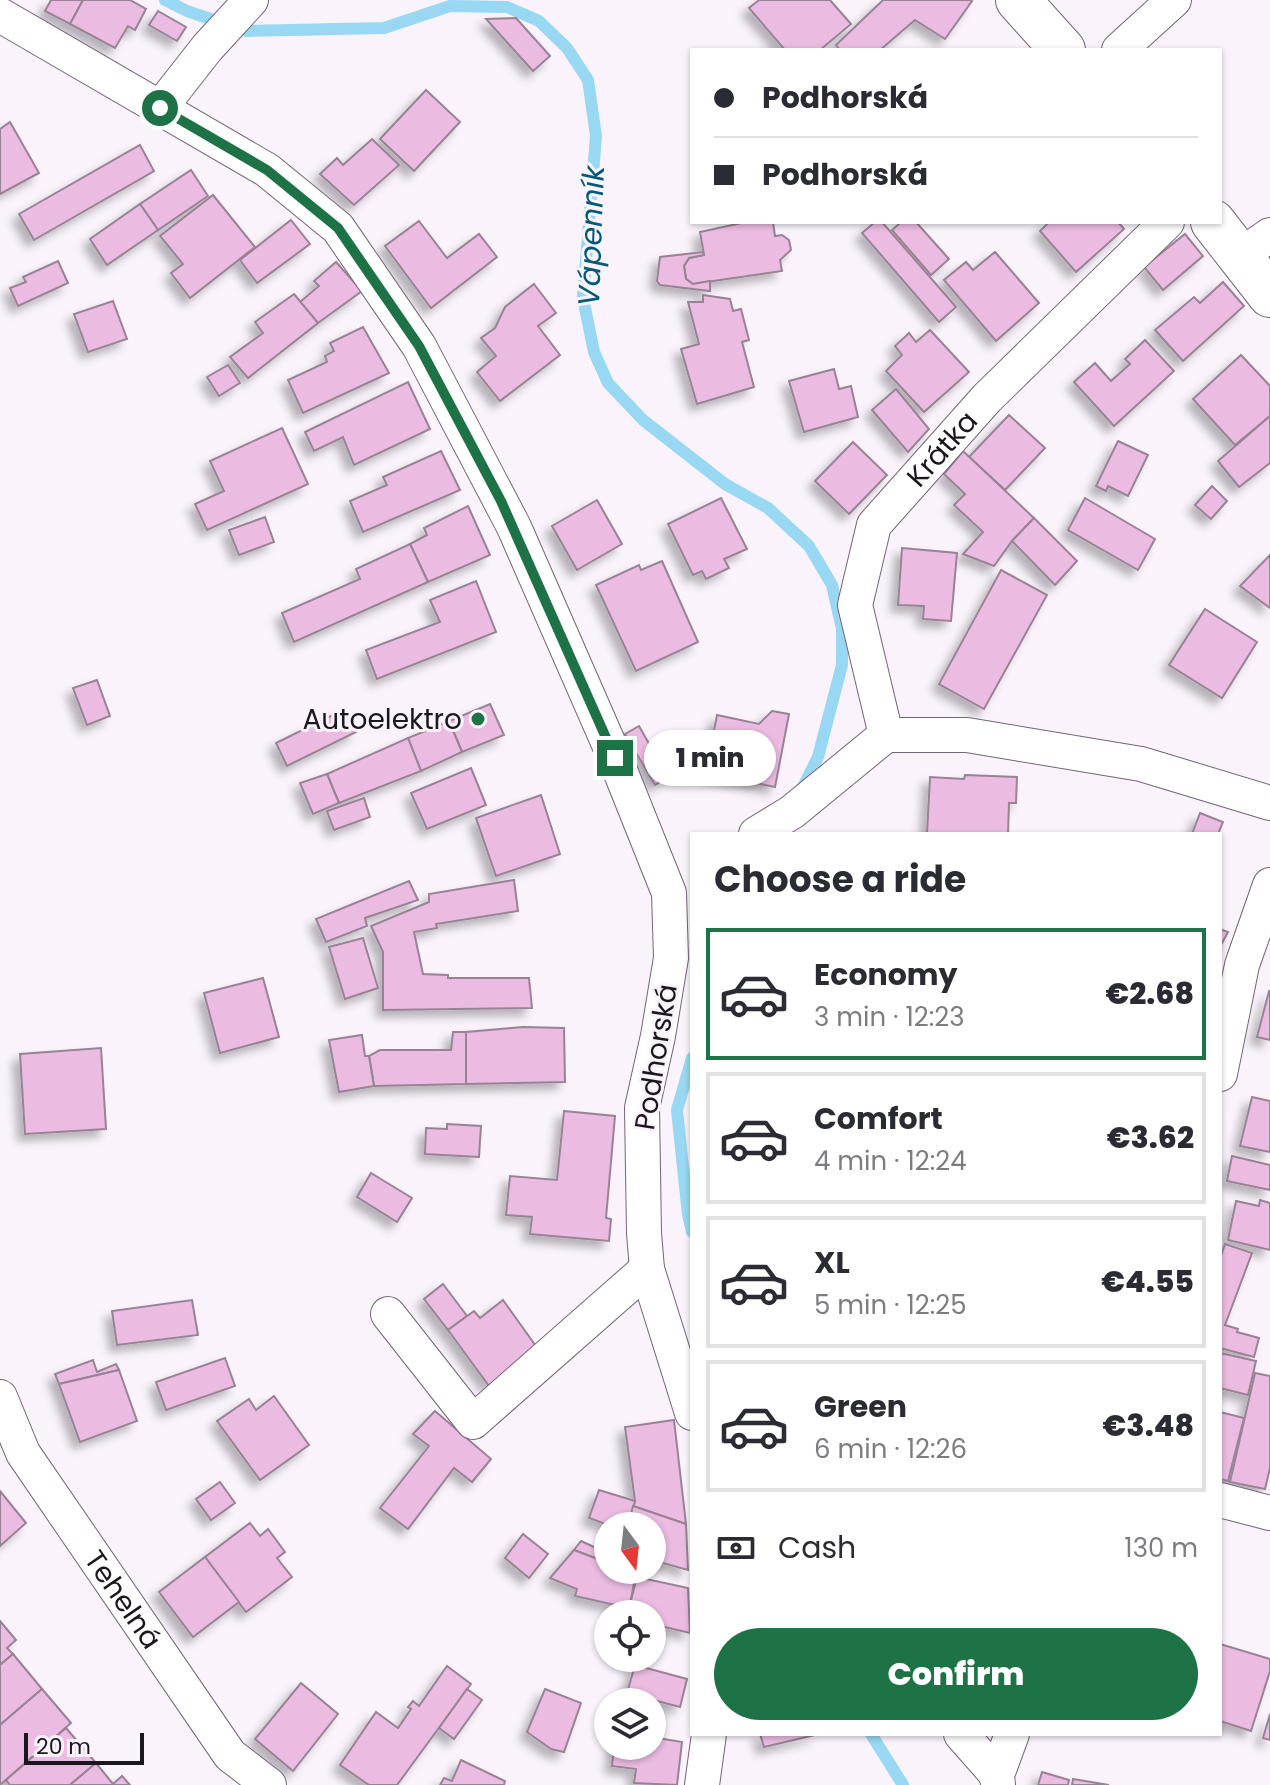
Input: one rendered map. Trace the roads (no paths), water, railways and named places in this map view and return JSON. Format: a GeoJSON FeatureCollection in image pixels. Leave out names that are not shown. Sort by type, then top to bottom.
{"type":"FeatureCollection","features":[{"type":"Feature","properties":{"kind":"main road"},"geometry":{"type":"LineString","coordinates":[[1018,0],[1061,48]]}},
{"type":"Feature","properties":{"kind":"main road"},"geometry":{"type":"LineString","coordinates":[[1216,224],[1255,246],[1270,295]]}},
{"type":"Feature","properties":{"kind":"street"},"geometry":{"type":"LineString","coordinates":[[160,108],[207,48],[251,0]]}},
{"type":"Feature","properties":{"kind":"street"},"geometry":{"type":"LineString","coordinates":[[1121,48],[1174,0]]}},
{"type":"Feature","properties":{"kind":"street","name":"Podhorská"},"geometry":{"type":"LineString","coordinates":[[0,15],[267,170],[338,228],[419,346],[514,527],[615,758],[680,885],[658,1036],[642,1108],[644,1233],[647,1269],[690,1407]]}},
{"type":"Feature","properties":{"kind":"street","name":"Krátka"},"geometry":{"type":"LineString","coordinates":[[886,735],[855,605],[874,525],[987,398],[1165,224]]}},
{"type":"Feature","properties":{"kind":"street"},"geometry":{"type":"LineString","coordinates":[[759,832],[792,812],[886,735],[967,735],[1125,761],[1270,803]]}},
{"type":"Feature","properties":{"kind":"street"},"geometry":{"type":"LineString","coordinates":[[1222,1064],[1242,965],[1270,885]]}},
{"type":"Feature","properties":{"kind":"street"},"geometry":{"type":"LineString","coordinates":[[388,1314],[473,1422],[647,1269]]}},
{"type":"Feature","properties":{"kind":"street","name":"Tehelná"},"geometry":{"type":"LineString","coordinates":[[0,1397],[23,1453],[230,1755],[269,1785]]}},
{"type":"Feature","properties":{"kind":"street"},"geometry":{"type":"LineString","coordinates":[[1222,1501],[1270,1513]]}},
{"type":"Feature","properties":{"kind":"street"},"geometry":{"type":"LineString","coordinates":[[702,1785],[709,1736]]}},
{"type":"Feature","properties":{"kind":"street"},"geometry":{"type":"LineString","coordinates":[[963,1736],[998,1780]]}},
{"type":"Feature","properties":{"kind":"street"},"geometry":{"type":"LineString","coordinates":[[998,1780],[1011,1736]]}},
{"type":"Feature","properties":{"kind":"waterway","name":"Vápenník"},"geometry":{"type":"LineString","coordinates":[[165,0],[187,11],[246,31],[384,28],[450,6],[507,7],[539,21],[567,48],[588,80],[596,136],[583,298],[594,352],[608,383],[643,420],[725,484],[768,508],[809,546],[832,585],[842,629],[842,665],[818,757],[802,789]]}},
{"type":"Feature","properties":{"kind":"waterway","name":"Vápenník"},"geometry":{"type":"LineString","coordinates":[[690,1065],[677,1110],[690,1224]]}},
{"type":"Feature","properties":{"kind":"waterway","name":"Vápenník"},"geometry":{"type":"LineString","coordinates":[[872,1736],[903,1785]]}},
{"type":"Feature","properties":{"kind":"place","name":"Autoelektro"},"geometry":{"type":"Point","coordinates":[478,719]}}]}
